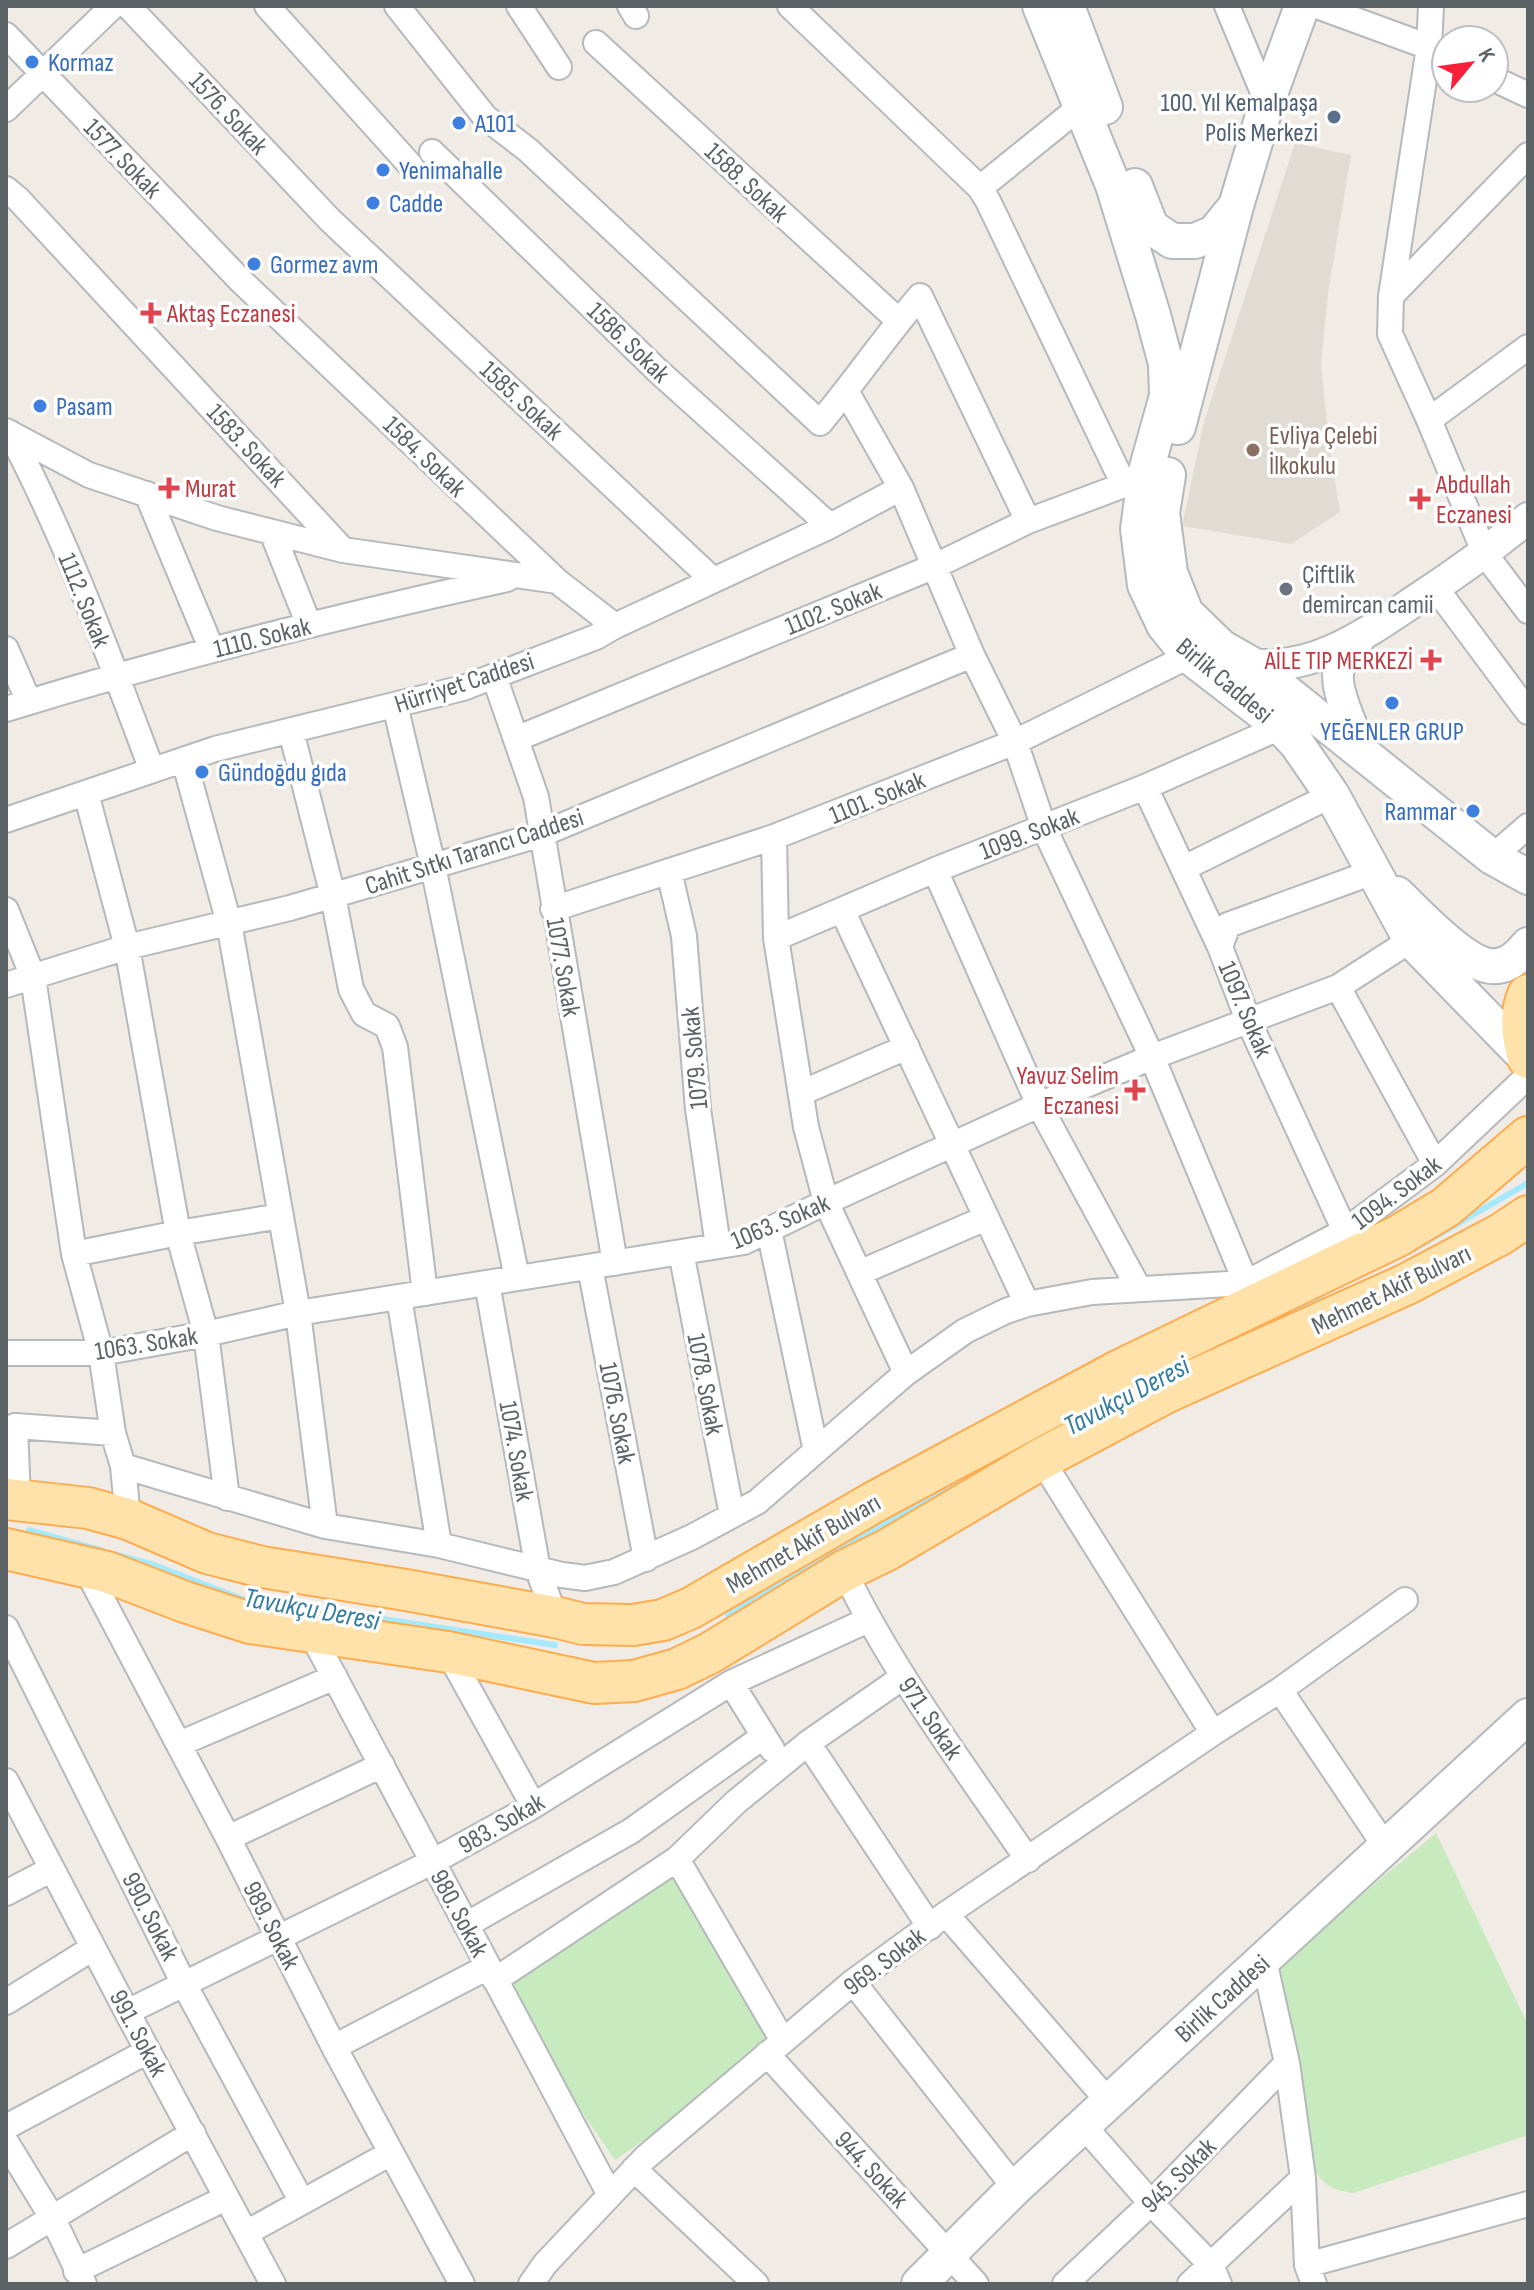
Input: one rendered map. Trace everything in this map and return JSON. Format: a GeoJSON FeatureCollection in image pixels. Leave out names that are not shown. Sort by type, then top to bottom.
{"type":"FeatureCollection","features":[{"type":"Feature","properties":{"kind":"main road","name":"Birlik Caddesi"},"geometry":{"type":"LineString","coordinates":[[1040,6],[1113,185],[1166,364],[1167,396],[1135,478],[1145,585],[1164,625],[1189,656],[1281,727],[1297,744],[1332,795],[1411,940],[1528,1059]]}},
{"type":"Feature","properties":{"kind":"main road"},"geometry":{"type":"LineString","coordinates":[[1067,6],[1151,227],[1172,241],[1195,241],[1214,233],[1236,206]]}},
{"type":"Feature","properties":{"kind":"main road","name":"Birlik Caddesi"},"geometry":{"type":"LineString","coordinates":[[1302,6],[1267,102],[1236,206],[1173,443],[1162,513],[1170,573],[1186,613],[1221,647],[1251,664],[1492,857],[1528,877]]}},
{"type":"Feature","properties":{"kind":"main road"},"geometry":{"type":"LineString","coordinates":[[1153,315],[1152,280],[1162,269],[1178,262],[1201,269],[1212,297]]}},
{"type":"Feature","properties":{"kind":"main road"},"geometry":{"type":"LineString","coordinates":[[1492,857],[1515,878],[1528,898]]}},
{"type":"Feature","properties":{"kind":"main road"},"geometry":{"type":"LineString","coordinates":[[1373,872],[1458,951],[1480,965],[1498,966],[1517,958],[1528,945]]}},
{"type":"Feature","properties":{"kind":"main road"},"geometry":{"type":"LineString","coordinates":[[1528,995],[1521,1033],[1528,1059]]}},
{"type":"Feature","properties":{"kind":"main road","name":"Mehmet Akif Bulvarı"},"geometry":{"type":"LineString","coordinates":[[12,1500],[88,1508],[128,1519],[207,1553],[262,1567],[406,1590],[583,1624],[633,1625],[663,1620],[691,1608],[874,1502],[1120,1370],[1398,1236],[1446,1207],[1528,1137]]}},
{"type":"Feature","properties":{"kind":"main road","name":"Mehmet Akif Bulvarı"},"geometry":{"type":"LineString","coordinates":[[6,1549],[84,1565],[250,1623],[448,1652],[594,1683],[634,1681],[677,1669],[710,1653],[844,1571],[887,1550],[1041,1459],[1165,1393],[1407,1284],[1501,1234],[1528,1216]]}},
{"type":"Feature","properties":{"kind":"main road","name":"Birlik Caddesi"},"geometry":{"type":"LineString","coordinates":[[919,2284],[1015,2188],[1527,1718]]}},
{"type":"Feature","properties":{"kind":"street"},"geometry":{"type":"LineString","coordinates":[[6,109],[113,6]]}},
{"type":"Feature","properties":{"kind":"street","name":"1576. Sokak"},"geometry":{"type":"LineString","coordinates":[[128,6],[330,220]]}},
{"type":"Feature","properties":{"kind":"street"},"geometry":{"type":"LineString","coordinates":[[267,6],[411,166]]}},
{"type":"Feature","properties":{"kind":"street"},"geometry":{"type":"LineString","coordinates":[[397,6],[485,117],[528,150],[820,423],[920,296],[1028,521]]}},
{"type":"Feature","properties":{"kind":"street"},"geometry":{"type":"LineString","coordinates":[[519,6],[559,67]]}},
{"type":"Feature","properties":{"kind":"street"},"geometry":{"type":"LineString","coordinates":[[790,6],[980,188],[1135,478]]}},
{"type":"Feature","properties":{"kind":"street"},"geometry":{"type":"LineString","coordinates":[[1227,6],[1267,102]]}},
{"type":"Feature","properties":{"kind":"street"},"geometry":{"type":"LineString","coordinates":[[1317,6],[1430,48]]}},
{"type":"Feature","properties":{"kind":"street","name":"1577. Sokak"},"geometry":{"type":"LineString","coordinates":[[6,35],[240,280]]}},
{"type":"Feature","properties":{"kind":"street","name":"1588. Sokak"},"geometry":{"type":"LineString","coordinates":[[596,43],[899,321]]}},
{"type":"Feature","properties":{"kind":"street"},"geometry":{"type":"LineString","coordinates":[[1430,88],[1391,296],[1390,334],[1485,554],[1528,611]]}},
{"type":"Feature","properties":{"kind":"street"},"geometry":{"type":"LineString","coordinates":[[980,188],[1080,107]]}},
{"type":"Feature","properties":{"kind":"street","name":"1586. Sokak"},"geometry":{"type":"LineString","coordinates":[[432,152],[658,371],[830,526]]}},
{"type":"Feature","properties":{"kind":"street"},"geometry":{"type":"LineString","coordinates":[[1391,296],[1528,155]]}},
{"type":"Feature","properties":{"kind":"street","name":"1583. Sokak"},"geometry":{"type":"LineString","coordinates":[[6,189],[343,550]]}},
{"type":"Feature","properties":{"kind":"street","name":"1585. Sokak"},"geometry":{"type":"LineString","coordinates":[[330,220],[713,580]]}},
{"type":"Feature","properties":{"kind":"street","name":"1584. Sokak"},"geometry":{"type":"LineString","coordinates":[[240,280],[557,581],[615,626]]}},
{"type":"Feature","properties":{"kind":"street"},"geometry":{"type":"LineString","coordinates":[[1429,420],[1528,347]]}},
{"type":"Feature","properties":{"kind":"street"},"geometry":{"type":"LineString","coordinates":[[123,1466],[325,1526],[439,1545],[538,1570],[585,1578],[614,1572],[646,1559],[757,1502],[906,1373],[965,1331],[1006,1311],[1092,1292],[1246,1283],[1152,1057],[1044,828],[1015,742],[972,655],[901,488],[846,391]]}},
{"type":"Feature","properties":{"kind":"street"},"geometry":{"type":"LineString","coordinates":[[8,432],[89,475],[217,518],[343,550],[557,581]]}},
{"type":"Feature","properties":{"kind":"street","name":"1112. Sokak"},"geometry":{"type":"LineString","coordinates":[[8,432],[41,493],[117,676],[152,770]]}},
{"type":"Feature","properties":{"kind":"street","name":"1102. Sokak"},"geometry":{"type":"LineString","coordinates":[[516,739],[935,566],[1028,521],[1135,478]]}},
{"type":"Feature","properties":{"kind":"street","name":"Hürriyet Caddesi"},"geometry":{"type":"LineString","coordinates":[[6,820],[215,749],[463,688],[596,637],[830,526],[901,488]]}},
{"type":"Feature","properties":{"kind":"street"},"geometry":{"type":"LineString","coordinates":[[147,494],[212,650]]}},
{"type":"Feature","properties":{"kind":"street"},"geometry":{"type":"LineString","coordinates":[[1251,664],[1270,667],[1290,665],[1360,638],[1485,554],[1528,518]]}},
{"type":"Feature","properties":{"kind":"street"},"geometry":{"type":"LineString","coordinates":[[272,532],[309,625]]}},
{"type":"Feature","properties":{"kind":"street","name":"1110. Sokak"},"geometry":{"type":"LineString","coordinates":[[17,706],[212,650],[391,604],[521,576]]}},
{"type":"Feature","properties":{"kind":"street"},"geometry":{"type":"LineString","coordinates":[[1435,587],[1528,712]]}},
{"type":"Feature","properties":{"kind":"street"},"geometry":{"type":"LineString","coordinates":[[1360,638],[1338,670],[1338,683],[1364,753]]}},
{"type":"Feature","properties":{"kind":"street"},"geometry":{"type":"LineString","coordinates":[[6,649],[17,706]]}},
{"type":"Feature","properties":{"kind":"street","name":"Cahit Sıtkı Tarancı Caddesi"},"geometry":{"type":"LineString","coordinates":[[6,985],[127,947],[333,896],[542,834],[972,655]]}},
{"type":"Feature","properties":{"kind":"street","name":"1101. Sokak"},"geometry":{"type":"LineString","coordinates":[[553,909],[774,837],[1015,742],[1189,656]]}},
{"type":"Feature","properties":{"kind":"street","name":"1077. Sokak"},"geometry":{"type":"LineString","coordinates":[[494,676],[536,797],[615,1263]]}},
{"type":"Feature","properties":{"kind":"street"},"geometry":{"type":"LineString","coordinates":[[395,705],[433,866],[517,1278]]}},
{"type":"Feature","properties":{"kind":"street","name":"1099. Sokak"},"geometry":{"type":"LineString","coordinates":[[776,938],[935,870],[1145,787],[1281,727]]}},
{"type":"Feature","properties":{"kind":"street"},"geometry":{"type":"LineString","coordinates":[[291,731],[333,896],[351,989],[364,1014],[387,1026],[395,1047],[425,1293]]}},
{"type":"Feature","properties":{"kind":"street"},"geometry":{"type":"LineString","coordinates":[[184,760],[229,923],[298,1313],[325,1526]]}},
{"type":"Feature","properties":{"kind":"street","name":"1097. Sokak"},"geometry":{"type":"LineString","coordinates":[[1145,787],[1220,947],[1248,1020],[1345,1231]]}},
{"type":"Feature","properties":{"kind":"street"},"geometry":{"type":"LineString","coordinates":[[86,793],[127,947],[178,1233],[206,1334],[227,1498]]}},
{"type":"Feature","properties":{"kind":"street"},"geometry":{"type":"LineString","coordinates":[[1184,868],[1332,795]]}},
{"type":"Feature","properties":{"kind":"street"},"geometry":{"type":"LineString","coordinates":[[1492,857],[1528,826]]}},
{"type":"Feature","properties":{"kind":"street"},"geometry":{"type":"LineString","coordinates":[[774,837],[776,938],[806,1127],[826,1202],[906,1373]]}},
{"type":"Feature","properties":{"kind":"street"},"geometry":{"type":"LineString","coordinates":[[935,870],[1039,1105],[1139,1289]]}},
{"type":"Feature","properties":{"kind":"street","name":"1079. Sokak"},"geometry":{"type":"LineString","coordinates":[[669,871],[684,936],[698,1109],[718,1246]]}},
{"type":"Feature","properties":{"kind":"street"},"geometry":{"type":"LineString","coordinates":[[1220,947],[1228,925],[1373,872]]}},
{"type":"Feature","properties":{"kind":"street"},"geometry":{"type":"LineString","coordinates":[[6,910],[33,977],[74,1254],[101,1353],[113,1433],[123,1466],[128,1519]]}},
{"type":"Feature","properties":{"kind":"street"},"geometry":{"type":"LineString","coordinates":[[842,910],[1027,1304]]}},
{"type":"Feature","properties":{"kind":"street","name":"1063. Sokak"},"geometry":{"type":"LineString","coordinates":[[6,1353],[101,1353],[298,1313],[744,1242],[1039,1105],[1152,1057],[1338,987],[1411,940]]}},
{"type":"Feature","properties":{"kind":"street"},"geometry":{"type":"LineString","coordinates":[[1338,987],[1435,1164]]}},
{"type":"Feature","properties":{"kind":"street"},"geometry":{"type":"LineString","coordinates":[[801,1093],[907,1047]]}},
{"type":"Feature","properties":{"kind":"street","name":"1094. Sokak"},"geometry":{"type":"LineString","coordinates":[[1246,1283],[1345,1231],[1435,1164],[1528,1076]]}},
{"type":"Feature","properties":{"kind":"street"},"geometry":{"type":"LineString","coordinates":[[74,1254],[281,1216]]}},
{"type":"Feature","properties":{"kind":"street"},"geometry":{"type":"LineString","coordinates":[[859,1273],[986,1218]]}},
{"type":"Feature","properties":{"kind":"street"},"geometry":{"type":"LineString","coordinates":[[769,1230],[816,1451]]}},
{"type":"Feature","properties":{"kind":"street","name":"1078. Sokak"},"geometry":{"type":"LineString","coordinates":[[681,1252],[732,1515]]}},
{"type":"Feature","properties":{"kind":"street","name":"1076. Sokak"},"geometry":{"type":"LineString","coordinates":[[590,1267],[646,1559]]}},
{"type":"Feature","properties":{"kind":"street","name":"1074. Sokak"},"geometry":{"type":"LineString","coordinates":[[487,1283],[538,1570],[555,1617]]}},
{"type":"Feature","properties":{"kind":"street"},"geometry":{"type":"LineString","coordinates":[[399,1297],[439,1545]]}},
{"type":"Feature","properties":{"kind":"street"},"geometry":{"type":"LineString","coordinates":[[12,1500],[15,1426],[113,1433]]}},
{"type":"Feature","properties":{"kind":"street"},"geometry":{"type":"LineString","coordinates":[[1041,1459],[1213,1733]]}},
{"type":"Feature","properties":{"kind":"street","name":"989. Sokak"},"geometry":{"type":"LineString","coordinates":[[84,1565],[334,2047],[462,2284]]}},
{"type":"Feature","properties":{"kind":"street","name":"971. Sokak"},"geometry":{"type":"LineString","coordinates":[[844,1571],[868,1620],[903,1677],[1028,1860]]}},
{"type":"Feature","properties":{"kind":"street","name":"969. Sokak"},"geometry":{"type":"LineString","coordinates":[[531,2284],[545,2264],[645,2158],[853,1982],[938,1920],[1280,1690],[1405,1600]]}},
{"type":"Feature","properties":{"kind":"street","name":"983. Sokak"},"geometry":{"type":"LineString","coordinates":[[127,2012],[432,1862],[533,1805],[731,1683],[868,1620]]}},
{"type":"Feature","properties":{"kind":"street","name":"990. Sokak"},"geometry":{"type":"LineString","coordinates":[[6,1628],[184,1984],[302,2202]]}},
{"type":"Feature","properties":{"kind":"street","name":"980. Sokak"},"geometry":{"type":"LineString","coordinates":[[310,1631],[610,2195]]}},
{"type":"Feature","properties":{"kind":"street"},"geometry":{"type":"LineString","coordinates":[[448,1652],[533,1805]]}},
{"type":"Feature","properties":{"kind":"street"},"geometry":{"type":"LineString","coordinates":[[179,1744],[335,1677]]}},
{"type":"Feature","properties":{"kind":"street"},"geometry":{"type":"LineString","coordinates":[[334,2047],[492,1974],[677,1859],[736,1802],[808,1743],[903,1677]]}},
{"type":"Feature","properties":{"kind":"street"},"geometry":{"type":"LineString","coordinates":[[731,1683],[782,1765]]}},
{"type":"Feature","properties":{"kind":"street"},"geometry":{"type":"LineString","coordinates":[[1280,1690],[1385,1846]]}},
{"type":"Feature","properties":{"kind":"street"},"geometry":{"type":"LineString","coordinates":[[466,1925],[631,1831],[764,1736]]}},
{"type":"Feature","properties":{"kind":"street"},"geometry":{"type":"LineString","coordinates":[[808,1743],[938,1920],[1109,2102]]}},
{"type":"Feature","properties":{"kind":"street"},"geometry":{"type":"LineString","coordinates":[[228,1838],[382,1765]]}},
{"type":"Feature","properties":{"kind":"street","name":"991. Sokak"},"geometry":{"type":"LineString","coordinates":[[10,1797],[52,1869],[273,2284]]}},
{"type":"Feature","properties":{"kind":"street","name":"944. Sokak"},"geometry":{"type":"LineString","coordinates":[[677,1859],[775,2048],[976,2284]]}},
{"type":"Feature","properties":{"kind":"street"},"geometry":{"type":"LineString","coordinates":[[6,1893],[52,1869]]}},
{"type":"Feature","properties":{"kind":"street"},"geometry":{"type":"LineString","coordinates":[[6,2002],[93,1948]]}},
{"type":"Feature","properties":{"kind":"street"},"geometry":{"type":"LineString","coordinates":[[1264,1960],[1287,2063],[1303,2178],[1311,2274],[1528,2204]]}},
{"type":"Feature","properties":{"kind":"street"},"geometry":{"type":"LineString","coordinates":[[853,1982],[1015,2188]]}},
{"type":"Feature","properties":{"kind":"street"},"geometry":{"type":"LineString","coordinates":[[6,2127],[148,2051]]}},
{"type":"Feature","properties":{"kind":"street","name":"945. Sokak"},"geometry":{"type":"LineString","coordinates":[[1065,2284],[1151,2203],[1287,2063]]}},
{"type":"Feature","properties":{"kind":"street"},"geometry":{"type":"LineString","coordinates":[[1083,2125],[1215,2274]]}},
{"type":"Feature","properties":{"kind":"street"},"geometry":{"type":"LineString","coordinates":[[6,2246],[193,2133]]}},
{"type":"Feature","properties":{"kind":"street"},"geometry":{"type":"LineString","coordinates":[[6,2142],[53,2219],[80,2278],[226,2198]]}},
{"type":"Feature","properties":{"kind":"street"},"geometry":{"type":"LineString","coordinates":[[246,2233],[391,2153]]}},
{"type":"Feature","properties":{"kind":"street"},"geometry":{"type":"LineString","coordinates":[[634,2169],[756,2284]]}},
{"type":"Feature","properties":{"kind":"street"},"geometry":{"type":"LineString","coordinates":[[1190,2284],[1215,2274],[1303,2178]]}},
{"type":"Feature","properties":{"kind":"shaded area"},"geometry":{"type":"Polygon","coordinates":[[[1295,143],[1351,155],[1328,293],[1321,365],[1340,512],[1291,544],[1182,526],[1204,422],[1295,143]]]}},
{"type":"Feature","properties":{"kind":"green space"},"geometry":{"type":"Polygon","coordinates":[[[1436,1833],[1528,2025],[1528,2135],[1353,2193],[1340,2191],[1326,2184],[1315,2170],[1276,1966],[1436,1833]]]}},
{"type":"Feature","properties":{"kind":"green space"},"geometry":{"type":"Polygon","coordinates":[[[668,1856],[792,2038],[615,2160],[490,1978],[668,1856]]]}},
{"type":"Feature","properties":{"kind":"waterway","name":"Tavukçu Deresi"},"geometry":{"type":"LineString","coordinates":[[1414,1249],[1528,1183]]}},
{"type":"Feature","properties":{"kind":"waterway","name":"Tavukçu Deresi"},"geometry":{"type":"LineString","coordinates":[[1195,1358],[1321,1295]]}},
{"type":"Feature","properties":{"kind":"waterway","name":"Tavukçu Deresi"},"geometry":{"type":"LineString","coordinates":[[727,1614],[987,1468]]}},
{"type":"Feature","properties":{"kind":"waterway","name":"Tavukçu Deresi"},"geometry":{"type":"LineString","coordinates":[[29,1530],[103,1551]]}},
{"type":"Feature","properties":{"kind":"waterway","name":"Tavukçu Deresi"},"geometry":{"type":"LineString","coordinates":[[114,1554],[154,1565],[250,1602],[555,1645]]}},
{"type":"Feature","properties":{"kind":"place","name":"Kormaz"},"geometry":{"type":"Point","coordinates":[32,62]}},
{"type":"Feature","properties":{"kind":"place","name":"100. Yıl Kemalpaşa Polis Merkezi"},"geometry":{"type":"Point","coordinates":[1334,117]}},
{"type":"Feature","properties":{"kind":"place","name":"A101"},"geometry":{"type":"Point","coordinates":[459,123]}},
{"type":"Feature","properties":{"kind":"place","name":"Yenimahalle"},"geometry":{"type":"Point","coordinates":[383,170]}},
{"type":"Feature","properties":{"kind":"place","name":"Cadde"},"geometry":{"type":"Point","coordinates":[373,203]}},
{"type":"Feature","properties":{"kind":"place","name":"Gormez avm"},"geometry":{"type":"Point","coordinates":[254,264]}},
{"type":"Feature","properties":{"kind":"place","name":"Aktaş Eczanesi"},"geometry":{"type":"Point","coordinates":[151,313]}},
{"type":"Feature","properties":{"kind":"place","name":"Pasam"},"geometry":{"type":"Point","coordinates":[40,406]}},
{"type":"Feature","properties":{"kind":"place","name":"Evliya Çelebi İlkokulu"},"geometry":{"type":"Point","coordinates":[1253,450]}},
{"type":"Feature","properties":{"kind":"place","name":"Murat"},"geometry":{"type":"Point","coordinates":[169,488]}},
{"type":"Feature","properties":{"kind":"place","name":"Abdullah Eczanesi"},"geometry":{"type":"Point","coordinates":[1420,499]}},
{"type":"Feature","properties":{"kind":"place","name":"Çiftlik demircan camii"},"geometry":{"type":"Point","coordinates":[1286,589]}},
{"type":"Feature","properties":{"kind":"place","name":"AİLE TIP MERKEZİ"},"geometry":{"type":"Point","coordinates":[1431,660]}},
{"type":"Feature","properties":{"kind":"place","name":"YEĞENLER GRUP"},"geometry":{"type":"Point","coordinates":[1392,703]}},
{"type":"Feature","properties":{"kind":"place","name":"Gündoğdu gıda"},"geometry":{"type":"Point","coordinates":[202,772]}},
{"type":"Feature","properties":{"kind":"place","name":"Rammar"},"geometry":{"type":"Point","coordinates":[1473,811]}},
{"type":"Feature","properties":{"kind":"place","name":"Yavuz Selim Eczanesi"},"geometry":{"type":"Point","coordinates":[1135,1090]}}]}
